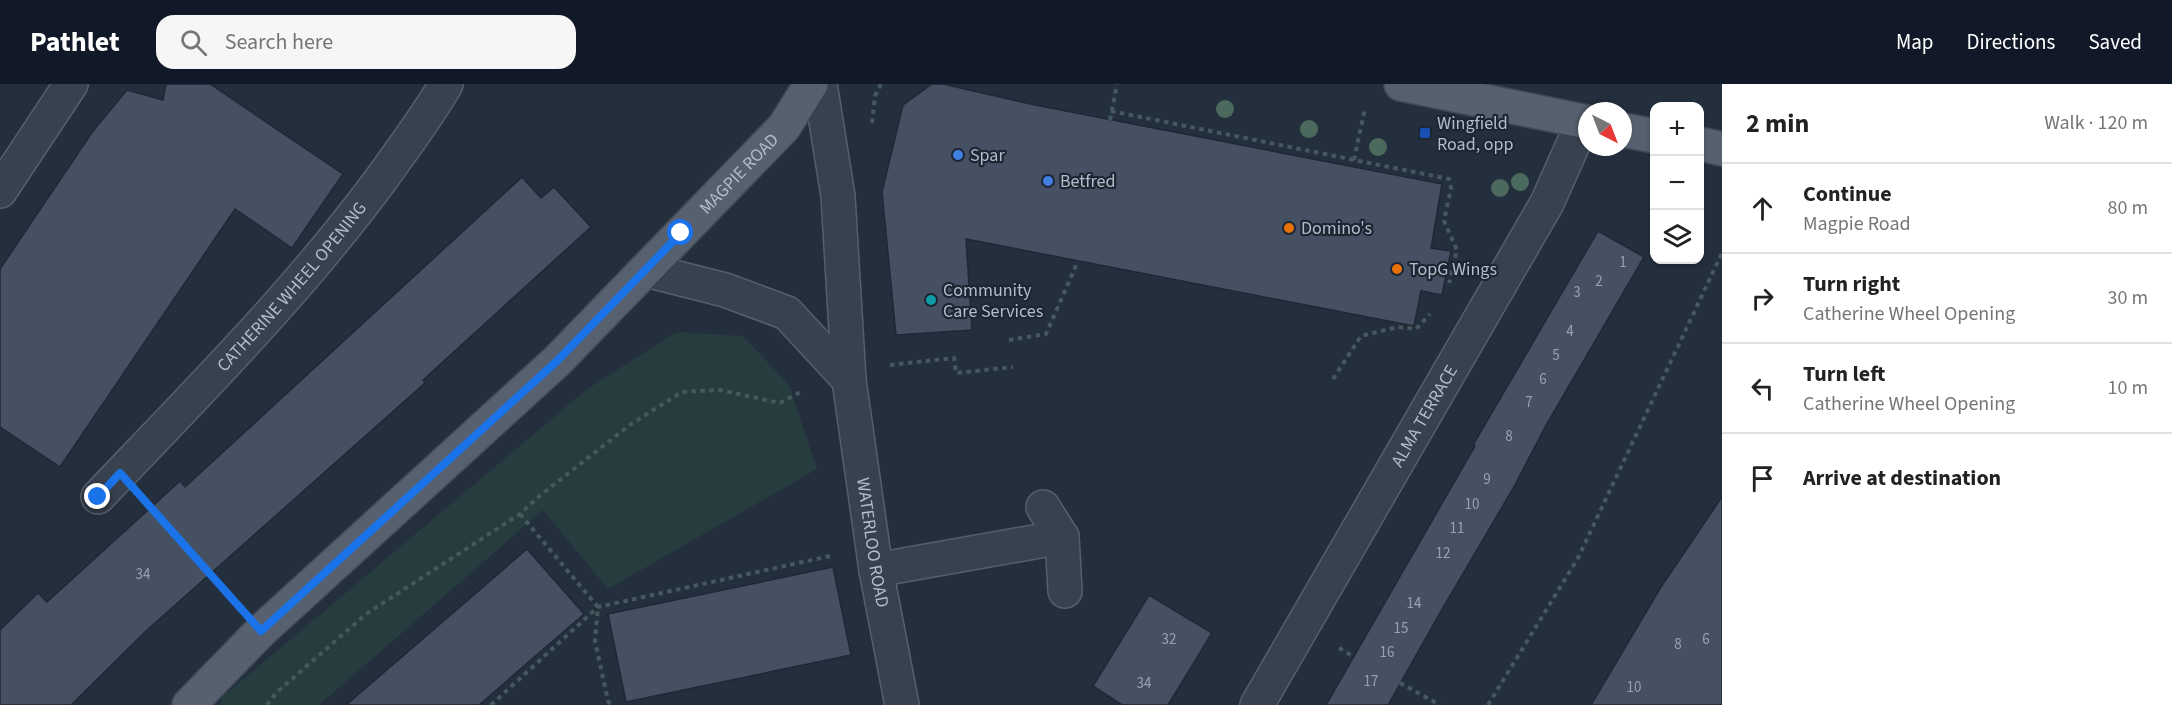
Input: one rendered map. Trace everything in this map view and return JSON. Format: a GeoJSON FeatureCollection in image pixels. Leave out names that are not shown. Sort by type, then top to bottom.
{"type":"FeatureCollection","features":[{"type":"Feature","properties":{"kind":"main road","name":"MAGPIE ROAD"},"geometry":{"type":"LineString","coordinates":[[189,705],[261,631],[557,361],[784,127],[812,84]]}},
{"type":"Feature","properties":{"kind":"main road"},"geometry":{"type":"LineString","coordinates":[[1401,84],[1578,121]]}},
{"type":"Feature","properties":{"kind":"main road"},"geometry":{"type":"LineString","coordinates":[[1632,132],[1650,135]]}},
{"type":"Feature","properties":{"kind":"main road"},"geometry":{"type":"LineString","coordinates":[[1704,145],[1722,149]]}},
{"type":"Feature","properties":{"kind":"street"},"geometry":{"type":"LineString","coordinates":[[0,191],[71,84]]}},
{"type":"Feature","properties":{"kind":"street","name":"CATHERINE WHEEL OPENING"},"geometry":{"type":"LineString","coordinates":[[98,497],[307,273],[352,218],[432,110],[446,84]]}},
{"type":"Feature","properties":{"kind":"street","name":"WATERLOO ROAD"},"geometry":{"type":"LineString","coordinates":[[820,84],[838,196],[849,375],[876,570],[902,705]]}},
{"type":"Feature","properties":{"kind":"street","name":"ALMA TERRACE"},"geometry":{"type":"LineString","coordinates":[[1257,705],[1547,203],[1578,137]]}},
{"type":"Feature","properties":{"kind":"street"},"geometry":{"type":"LineString","coordinates":[[646,270],[725,290],[787,314],[849,375]]}},
{"type":"Feature","properties":{"kind":"street"},"geometry":{"type":"LineString","coordinates":[[1043,507],[1062,537],[1065,591]]}},
{"type":"Feature","properties":{"kind":"street"},"geometry":{"type":"LineString","coordinates":[[876,570],[1062,537]]}},
{"type":"Feature","properties":{"kind":"path"},"geometry":{"type":"LineString","coordinates":[[1110,120],[1117,84]]}},
{"type":"Feature","properties":{"kind":"path"},"geometry":{"type":"LineString","coordinates":[[1354,160],[1365,106]]}},
{"type":"Feature","properties":{"kind":"path"},"geometry":{"type":"LineString","coordinates":[[1112,111],[1449,179],[1451,188],[1444,221],[1457,250],[1448,288]]}},
{"type":"Feature","properties":{"kind":"path"},"geometry":{"type":"LineString","coordinates":[[1488,705],[1578,558],[1722,253]]}},
{"type":"Feature","properties":{"kind":"path"},"geometry":{"type":"LineString","coordinates":[[1009,340],[1046,334],[1078,261]]}},
{"type":"Feature","properties":{"kind":"path"},"geometry":{"type":"LineString","coordinates":[[1333,379],[1361,336],[1398,327],[1416,329],[1438,306]]}},
{"type":"Feature","properties":{"kind":"path"},"geometry":{"type":"LineString","coordinates":[[267,705],[276,693],[366,614],[520,514],[631,424],[682,392],[720,390],[780,404],[805,390],[849,375],[954,358],[956,373],[1013,367]]}},
{"type":"Feature","properties":{"kind":"path"},"geometry":{"type":"LineString","coordinates":[[120,473],[261,631]]}},
{"type":"Feature","properties":{"kind":"path"},"geometry":{"type":"LineString","coordinates":[[520,514],[598,607],[595,641],[608,701],[611,705]]}},
{"type":"Feature","properties":{"kind":"path"},"geometry":{"type":"LineString","coordinates":[[491,705],[598,607],[825,557]]}},
{"type":"Feature","properties":{"kind":"path"},"geometry":{"type":"LineString","coordinates":[[1400,683],[1440,705]]}},
{"type":"Feature","properties":{"kind":"green space"},"geometry":{"type":"Polygon","coordinates":[[[676,332],[743,336],[789,385],[817,469],[608,589],[543,510],[319,705],[221,705],[221,698],[586,390],[676,332]]]}},
{"type":"Feature","properties":{"kind":"building"},"geometry":{"type":"Polygon","coordinates":[[[166,84],[210,84],[343,174],[292,248],[235,209],[60,467],[0,427],[0,269],[93,131],[127,90],[163,100],[166,84]]]}},
{"type":"Feature","properties":{"kind":"building"},"geometry":{"type":"Polygon","coordinates":[[[932,84],[943,84],[1035,105],[1442,184],[1431,248],[1451,251],[1442,295],[1421,291],[1414,326],[966,239],[972,330],[896,335],[882,192],[903,105],[932,84]]]}},
{"type":"Feature","properties":{"kind":"building"},"geometry":{"type":"Polygon","coordinates":[[[522,177],[541,198],[554,187],[591,227],[423,380],[425,383],[146,631],[71,705],[0,705],[0,630],[38,593],[47,602],[180,481],[185,487],[522,177]]]}},
{"type":"Feature","properties":{"kind":"building"},"geometry":{"type":"Polygon","coordinates":[[[1598,231],[1644,257],[1545,427],[1515,485],[1388,705],[1326,705],[1475,446],[1473,445],[1598,231]]]}},
{"type":"Feature","properties":{"kind":"building"},"geometry":{"type":"Polygon","coordinates":[[[1722,497],[1722,705],[1591,705],[1661,587],[1722,497]]]}},
{"type":"Feature","properties":{"kind":"building"},"geometry":{"type":"Polygon","coordinates":[[[527,549],[584,614],[479,705],[346,705],[527,549]]]}},
{"type":"Feature","properties":{"kind":"building"},"geometry":{"type":"Polygon","coordinates":[[[833,567],[851,655],[626,702],[608,614],[833,567]]]}},
{"type":"Feature","properties":{"kind":"building"},"geometry":{"type":"Polygon","coordinates":[[[1149,595],[1212,633],[1168,705],[1122,705],[1093,686],[1149,595]]]}},
{"type":"Feature","properties":{"kind":"place","name":"Wingfield Road, opp"},"geometry":{"type":"Point","coordinates":[1425,133]}},
{"type":"Feature","properties":{"kind":"place","name":"Spar"},"geometry":{"type":"Point","coordinates":[958,155]}},
{"type":"Feature","properties":{"kind":"place","name":"Betfred"},"geometry":{"type":"Point","coordinates":[1048,181]}},
{"type":"Feature","properties":{"kind":"place","name":"Domino's"},"geometry":{"type":"Point","coordinates":[1289,228]}},
{"type":"Feature","properties":{"kind":"place","name":"TopG Wings"},"geometry":{"type":"Point","coordinates":[1397,269]}},
{"type":"Feature","properties":{"kind":"place","name":"Community Care Services"},"geometry":{"type":"Point","coordinates":[931,300]}},
{"type":"Feature","properties":{"kind":"route"},"geometry":{"type":"LineString","coordinates":[[98,497],[120,473],[261,631],[557,361],[681,233]]}}]}
